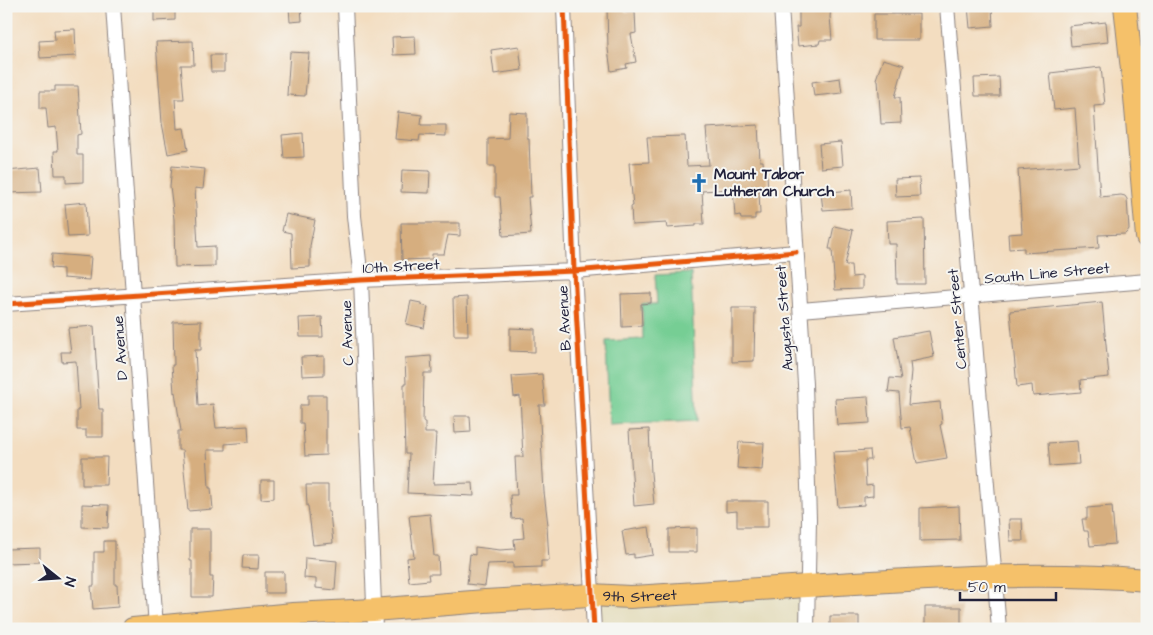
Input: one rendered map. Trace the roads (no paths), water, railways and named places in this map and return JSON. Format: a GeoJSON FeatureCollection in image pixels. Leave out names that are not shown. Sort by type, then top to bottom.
{"type":"FeatureCollection","features":[{"type":"Feature","properties":{"kind":"main road"},"geometry":{"type":"LineString","coordinates":[[1125,6],[1147,237]]}},
{"type":"Feature","properties":{"kind":"main road","name":"9th Street"},"geometry":{"type":"LineString","coordinates":[[133,629],[293,614],[374,620],[591,595],[630,597],[994,576],[1106,577],[1147,580]]}},
{"type":"Feature","properties":{"kind":"street","name":"D Avenue"},"geometry":{"type":"LineString","coordinates":[[113,6],[156,627]]}},
{"type":"Feature","properties":{"kind":"street","name":"C Avenue"},"geometry":{"type":"LineString","coordinates":[[345,6],[354,216],[361,280],[374,620]]}},
{"type":"Feature","properties":{"kind":"street","name":"B Avenue"},"geometry":{"type":"LineString","coordinates":[[564,6],[574,271],[594,629]]}},
{"type":"Feature","properties":{"kind":"street","name":"Augusta Street"},"geometry":{"type":"LineString","coordinates":[[781,6],[806,384],[807,629]]}},
{"type":"Feature","properties":{"kind":"street","name":"Center Street"},"geometry":{"type":"LineString","coordinates":[[947,6],[999,629]]}},
{"type":"Feature","properties":{"kind":"street","name":"10th Street"},"geometry":{"type":"LineString","coordinates":[[6,304],[361,280],[574,271],[796,252]]}},
{"type":"Feature","properties":{"kind":"street","name":"South Line Street"},"geometry":{"type":"LineString","coordinates":[[800,310],[1147,281]]}},
{"type":"Feature","properties":{"kind":"place","name":"Mount Tabor Lutheran Church"},"geometry":{"type":"Point","coordinates":[699,183]}}]}
